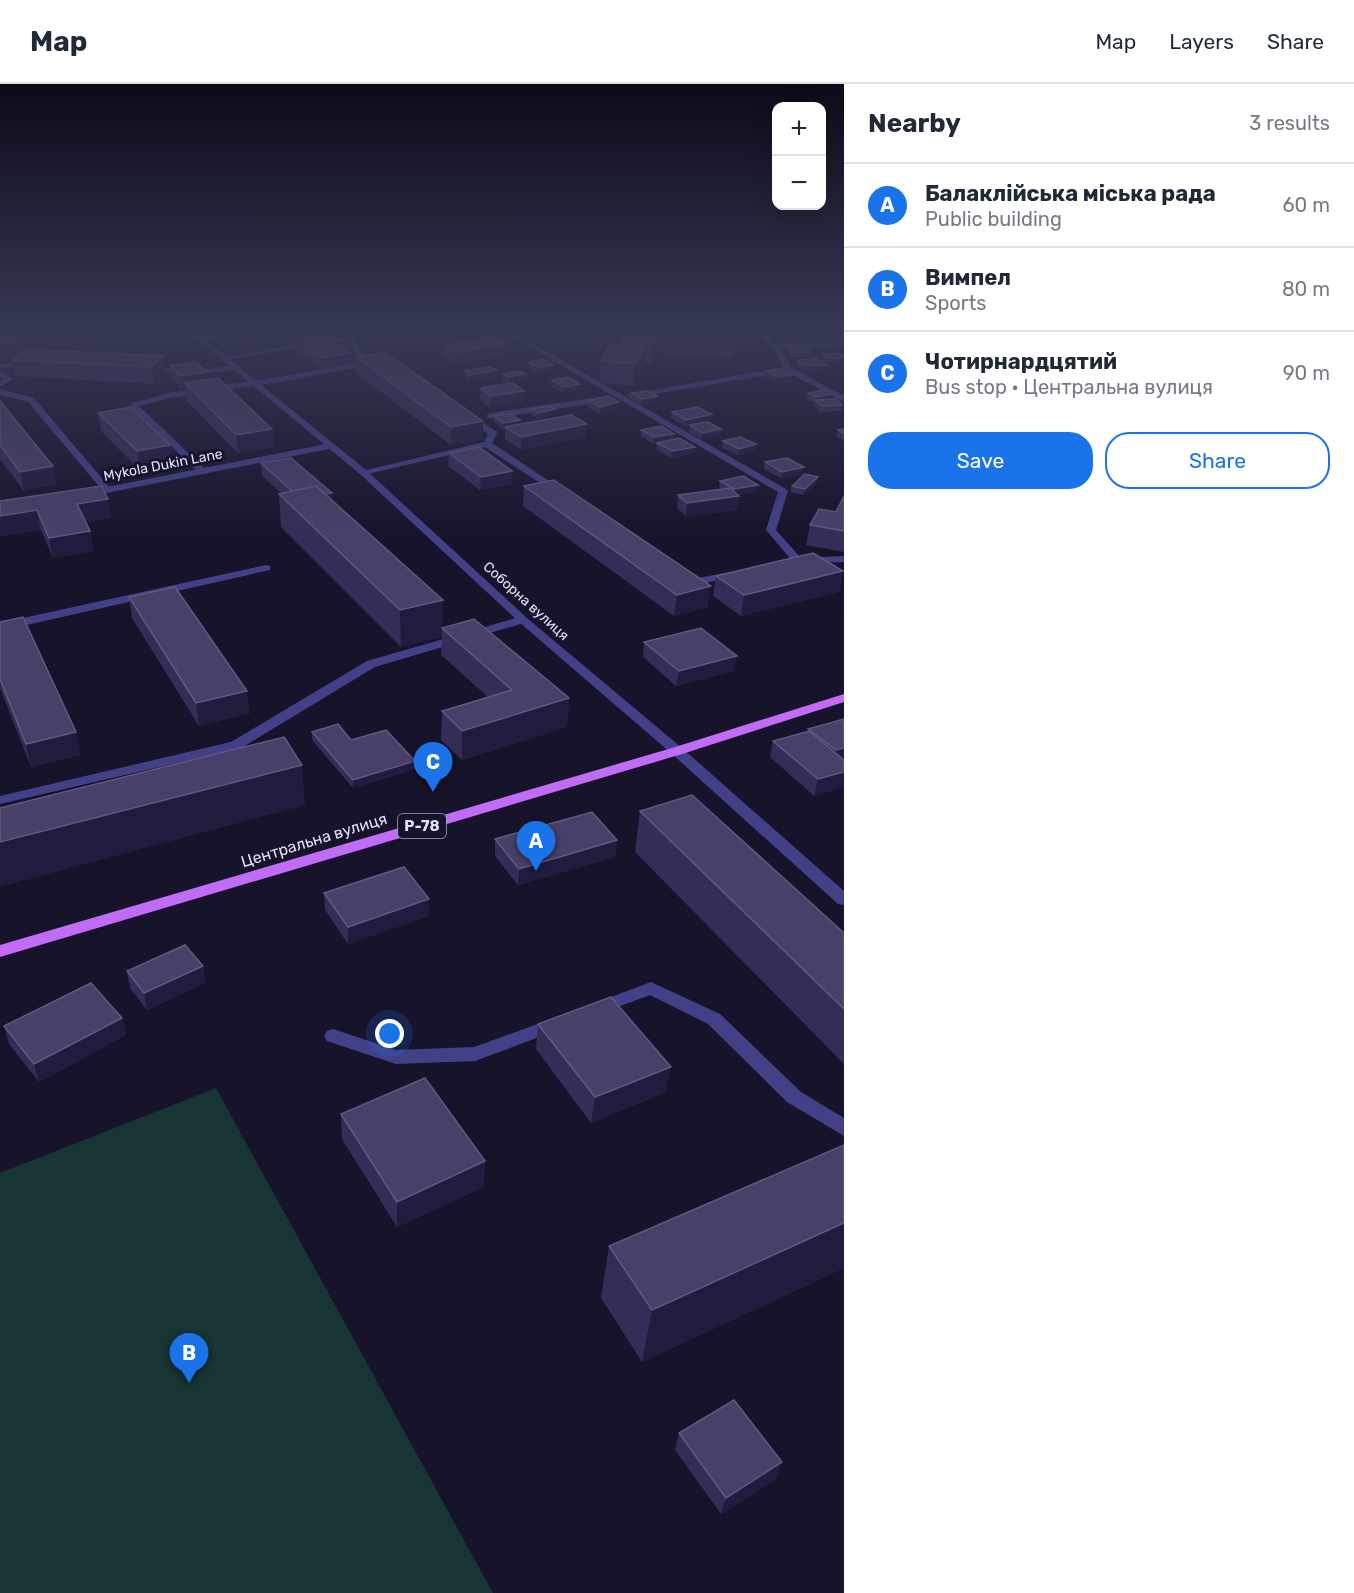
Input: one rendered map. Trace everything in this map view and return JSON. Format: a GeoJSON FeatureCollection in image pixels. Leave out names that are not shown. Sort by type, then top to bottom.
{"type":"FeatureCollection","features":[{"type":"Feature","properties":{"kind":"main road","name":"Центральна вулиця"},"geometry":{"type":"LineString","coordinates":[[0,951],[677,751],[844,698]]}},
{"type":"Feature","properties":{"kind":"street"},"geometry":{"type":"LineString","coordinates":[[21,397],[31,400],[107,490]]}},
{"type":"Feature","properties":{"kind":"street"},"geometry":{"type":"LineString","coordinates":[[158,397],[135,405],[135,408],[203,472]]}},
{"type":"Feature","properties":{"kind":"street","name":"Соборна вулиця"},"geometry":{"type":"LineString","coordinates":[[275,397],[363,472],[523,620],[677,751],[844,900]]}},
{"type":"Feature","properties":{"kind":"street"},"geometry":{"type":"LineString","coordinates":[[490,416],[614,397]]}},
{"type":"Feature","properties":{"kind":"street"},"geometry":{"type":"LineString","coordinates":[[618,397],[783,491],[771,530],[792,562],[844,559]]}},
{"type":"Feature","properties":{"kind":"street"},"geometry":{"type":"LineString","coordinates":[[456,408],[493,433],[487,444]]}},
{"type":"Feature","properties":{"kind":"street"},"geometry":{"type":"LineString","coordinates":[[363,472],[487,444],[567,496]]}},
{"type":"Feature","properties":{"kind":"street","name":"Mykola Dukin Lane"},"geometry":{"type":"LineString","coordinates":[[75,495],[331,446]]}},
{"type":"Feature","properties":{"kind":"street"},"geometry":{"type":"LineString","coordinates":[[0,627],[267,568]]}},
{"type":"Feature","properties":{"kind":"street"},"geometry":{"type":"LineString","coordinates":[[676,568],[696,582],[741,572]]}},
{"type":"Feature","properties":{"kind":"street"},"geometry":{"type":"LineString","coordinates":[[0,800],[236,745],[371,664],[523,620]]}},
{"type":"Feature","properties":{"kind":"street"},"geometry":{"type":"LineString","coordinates":[[333,1036],[396,1057],[475,1054],[651,988],[714,1019],[794,1097],[844,1128]]}},
{"type":"Feature","properties":{"kind":"green space"},"geometry":{"type":"Polygon","coordinates":[[[216,1088],[493,1593],[0,1593],[0,1173],[216,1088]]]}},
{"type":"Feature","properties":{"kind":"building"},"geometry":{"type":"Polygon","coordinates":[[[199,397],[239,397],[272,429],[236,435],[199,397]]]}},
{"type":"Feature","properties":{"kind":"building"},"geometry":{"type":"Polygon","coordinates":[[[411,397],[450,397],[483,421],[451,427],[411,397]]]}},
{"type":"Feature","properties":{"kind":"building"},"geometry":{"type":"Polygon","coordinates":[[[611,397],[619,402],[600,407],[588,401],[611,397]]]}},
{"type":"Feature","properties":{"kind":"building"},"geometry":{"type":"Polygon","coordinates":[[[836,399],[842,405],[821,406],[815,400],[836,399]]]}},
{"type":"Feature","properties":{"kind":"building"},"geometry":{"type":"Polygon","coordinates":[[[0,401],[53,466],[20,472],[0,445],[0,401]]]}},
{"type":"Feature","properties":{"kind":"building"},"geometry":{"type":"Polygon","coordinates":[[[548,406],[555,409],[538,413],[532,409],[548,406]]]}},
{"type":"Feature","properties":{"kind":"building"},"geometry":{"type":"Polygon","coordinates":[[[130,407],[170,445],[137,451],[98,413],[130,407]]]}},
{"type":"Feature","properties":{"kind":"building"},"geometry":{"type":"Polygon","coordinates":[[[697,407],[712,414],[686,420],[672,412],[697,407]]]}},
{"type":"Feature","properties":{"kind":"building"},"geometry":{"type":"Polygon","coordinates":[[[510,414],[520,420],[503,423],[494,416],[510,414]]]}},
{"type":"Feature","properties":{"kind":"building"},"geometry":{"type":"Polygon","coordinates":[[[571,415],[587,424],[521,437],[505,427],[571,415]]]}},
{"type":"Feature","properties":{"kind":"building"},"geometry":{"type":"Polygon","coordinates":[[[708,422],[721,429],[702,433],[690,425],[708,422]]]}},
{"type":"Feature","properties":{"kind":"building"},"geometry":{"type":"Polygon","coordinates":[[[661,426],[674,434],[654,437],[641,430],[661,426]]]}},
{"type":"Feature","properties":{"kind":"building"},"geometry":{"type":"Polygon","coordinates":[[[740,437],[756,444],[739,449],[723,441],[740,437]]]}},
{"type":"Feature","properties":{"kind":"building"},"geometry":{"type":"Polygon","coordinates":[[[679,438],[695,447],[672,451],[657,443],[679,438]]]}},
{"type":"Feature","properties":{"kind":"building"},"geometry":{"type":"Polygon","coordinates":[[[479,447],[512,471],[481,477],[449,453],[479,447]]]}},
{"type":"Feature","properties":{"kind":"building"},"geometry":{"type":"Polygon","coordinates":[[[291,458],[332,493],[325,494],[316,486],[292,491],[261,463],[291,458]]]}},
{"type":"Feature","properties":{"kind":"building"},"geometry":{"type":"Polygon","coordinates":[[[787,458],[804,467],[782,472],[765,462],[787,458]]]}},
{"type":"Feature","properties":{"kind":"building"},"geometry":{"type":"Polygon","coordinates":[[[805,474],[818,477],[805,489],[792,486],[805,474]]]}},
{"type":"Feature","properties":{"kind":"building"},"geometry":{"type":"Polygon","coordinates":[[[743,476],[758,485],[734,489],[720,481],[743,476]]]}},
{"type":"Feature","properties":{"kind":"building"},"geometry":{"type":"Polygon","coordinates":[[[554,480],[711,586],[677,595],[524,486],[554,480]]]}},
{"type":"Feature","properties":{"kind":"building"},"geometry":{"type":"Polygon","coordinates":[[[101,486],[108,499],[77,504],[90,531],[49,538],[37,510],[0,516],[0,501],[101,486]]]}},
{"type":"Feature","properties":{"kind":"building"},"geometry":{"type":"Polygon","coordinates":[[[316,486],[443,600],[400,610],[279,494],[316,486]]]}},
{"type":"Feature","properties":{"kind":"building"},"geometry":{"type":"Polygon","coordinates":[[[730,488],[739,496],[687,503],[678,495],[730,488]]]}},
{"type":"Feature","properties":{"kind":"building"},"geometry":{"type":"Polygon","coordinates":[[[844,496],[844,531],[810,525],[819,509],[836,512],[844,496]]]}},
{"type":"Feature","properties":{"kind":"building"},"geometry":{"type":"Polygon","coordinates":[[[813,553],[843,571],[744,595],[716,576],[813,553]]]}},
{"type":"Feature","properties":{"kind":"building"},"geometry":{"type":"Polygon","coordinates":[[[175,587],[247,691],[196,703],[129,597],[175,587]]]}},
{"type":"Feature","properties":{"kind":"building"},"geometry":{"type":"Polygon","coordinates":[[[23,617],[76,732],[26,744],[0,679],[0,622],[23,617]]]}},
{"type":"Feature","properties":{"kind":"building"},"geometry":{"type":"Polygon","coordinates":[[[474,619],[569,698],[462,731],[442,711],[512,690],[442,628],[474,619]]]}},
{"type":"Feature","properties":{"kind":"building"},"geometry":{"type":"Polygon","coordinates":[[[701,628],[737,656],[679,671],[644,642],[701,628]]]}},
{"type":"Feature","properties":{"kind":"building"},"geometry":{"type":"Polygon","coordinates":[[[844,719],[844,748],[836,750],[808,729],[844,719]]]}},
{"type":"Feature","properties":{"kind":"building"},"geometry":{"type":"Polygon","coordinates":[[[338,724],[351,740],[386,730],[415,761],[353,780],[312,732],[338,724]]]}},
{"type":"Feature","properties":{"kind":"building"},"geometry":{"type":"Polygon","coordinates":[[[809,731],[844,760],[844,772],[818,779],[773,741],[809,731]]]}},
{"type":"Feature","properties":{"kind":"building"},"geometry":{"type":"Polygon","coordinates":[[[284,737],[302,765],[0,842],[0,808],[284,737]]]}},
{"type":"Feature","properties":{"kind":"building"},"geometry":{"type":"Polygon","coordinates":[[[692,795],[844,933],[844,1009],[640,811],[692,795]]]}},
{"type":"Feature","properties":{"kind":"building"},"geometry":{"type":"Polygon","coordinates":[[[592,812],[617,840],[519,869],[495,839],[592,812]]]}},
{"type":"Feature","properties":{"kind":"building"},"geometry":{"type":"Polygon","coordinates":[[[404,867],[429,899],[348,927],[324,893],[404,867]]]}},
{"type":"Feature","properties":{"kind":"building"},"geometry":{"type":"Polygon","coordinates":[[[185,945],[203,966],[144,993],[127,971],[185,945]]]}},
{"type":"Feature","properties":{"kind":"building"},"geometry":{"type":"Polygon","coordinates":[[[91,983],[122,1018],[34,1064],[4,1026],[91,983]]]}},
{"type":"Feature","properties":{"kind":"building"},"geometry":{"type":"Polygon","coordinates":[[[611,997],[671,1067],[595,1097],[538,1024],[611,997]]]}},
{"type":"Feature","properties":{"kind":"building"},"geometry":{"type":"Polygon","coordinates":[[[425,1078],[485,1161],[397,1202],[341,1114],[425,1078]]]}},
{"type":"Feature","properties":{"kind":"building"},"geometry":{"type":"Polygon","coordinates":[[[844,1145],[844,1223],[652,1310],[609,1246],[844,1145]]]}},
{"type":"Feature","properties":{"kind":"building"},"geometry":{"type":"Polygon","coordinates":[[[734,1400],[782,1462],[726,1498],[679,1433],[734,1400]]]}},
{"type":"Feature","properties":{"kind":"place","name":"Чотирнардцятий"},"geometry":{"type":"Point","coordinates":[433,792]}},
{"type":"Feature","properties":{"kind":"place","name":"Балаклійська міська рада"},"geometry":{"type":"Point","coordinates":[536,871]}},
{"type":"Feature","properties":{"kind":"place","name":"Вимпел"},"geometry":{"type":"Point","coordinates":[189,1383]}}]}
